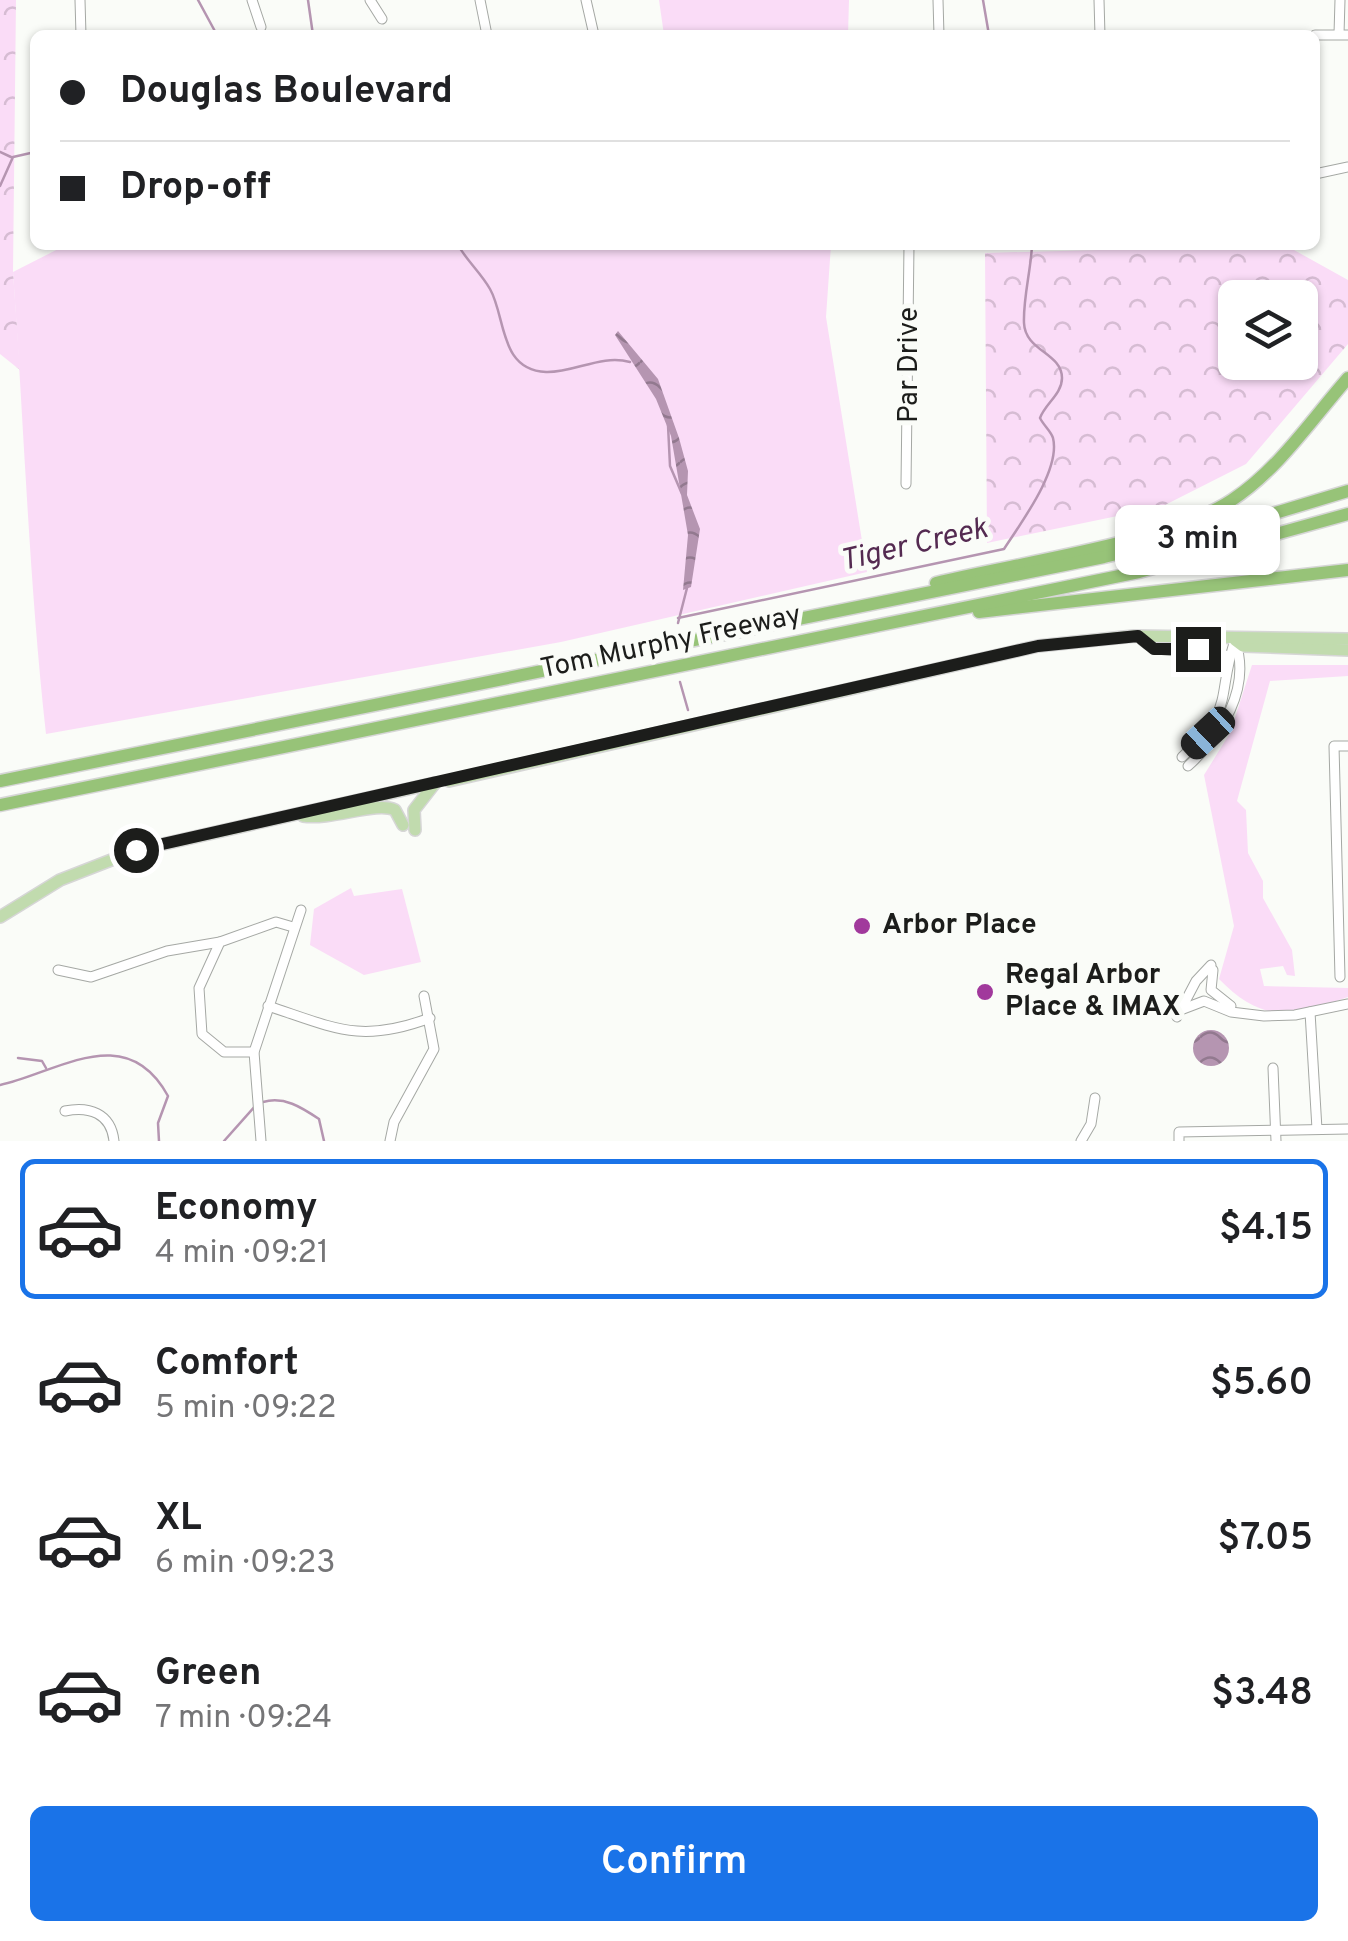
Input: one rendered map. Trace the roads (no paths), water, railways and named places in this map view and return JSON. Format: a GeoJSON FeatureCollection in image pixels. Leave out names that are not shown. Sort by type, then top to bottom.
{"type":"FeatureCollection","features":[{"type":"Feature","properties":{"kind":"highway"},"geometry":{"type":"LineString","coordinates":[[769,626],[1206,514],[1260,478],[1348,378]]}},
{"type":"Feature","properties":{"kind":"highway","name":"Tom Murphy Freeway"},"geometry":{"type":"LineString","coordinates":[[0,780],[1149,547],[1348,491]]}},
{"type":"Feature","properties":{"kind":"highway","name":"Tom Murphy Freeway"},"geometry":{"type":"LineString","coordinates":[[0,805],[1168,566],[1348,514]]}},
{"type":"Feature","properties":{"kind":"highway"},"geometry":{"type":"LineString","coordinates":[[907,620],[1348,570]]}},
{"type":"Feature","properties":{"kind":"main road"},"geometry":{"type":"LineString","coordinates":[[0,916],[54,883],[109,859],[1020,650],[1138,636],[1348,639]]}},
{"type":"Feature","properties":{"kind":"main road"},"geometry":{"type":"LineString","coordinates":[[1235,640],[1243,646],[1348,650]]}},
{"type":"Feature","properties":{"kind":"main road"},"geometry":{"type":"LineString","coordinates":[[294,814],[326,819],[382,805],[396,810],[409,828],[419,799],[442,782]]}},
{"type":"Feature","properties":{"kind":"street"},"geometry":{"type":"LineString","coordinates":[[80,0],[80,30]]}},
{"type":"Feature","properties":{"kind":"street"},"geometry":{"type":"LineString","coordinates":[[252,0],[261,27]]}},
{"type":"Feature","properties":{"kind":"street"},"geometry":{"type":"LineString","coordinates":[[370,0],[382,19]]}},
{"type":"Feature","properties":{"kind":"street"},"geometry":{"type":"LineString","coordinates":[[480,0],[486,30]]}},
{"type":"Feature","properties":{"kind":"street"},"geometry":{"type":"LineString","coordinates":[[586,0],[593,30]]}},
{"type":"Feature","properties":{"kind":"street"},"geometry":{"type":"LineString","coordinates":[[938,0],[939,30]]}},
{"type":"Feature","properties":{"kind":"street"},"geometry":{"type":"LineString","coordinates":[[1099,0],[1100,30]]}},
{"type":"Feature","properties":{"kind":"street"},"geometry":{"type":"LineString","coordinates":[[1340,0],[1344,35]]}},
{"type":"Feature","properties":{"kind":"street"},"geometry":{"type":"LineString","coordinates":[[1320,173],[1348,167]]}},
{"type":"Feature","properties":{"kind":"street","name":"Par Drive"},"geometry":{"type":"LineString","coordinates":[[906,484],[910,250]]}},
{"type":"Feature","properties":{"kind":"street"},"geometry":{"type":"LineString","coordinates":[[1138,636],[1154,649],[1214,650],[1225,655],[1228,666]]}},
{"type":"Feature","properties":{"kind":"street"},"geometry":{"type":"LineString","coordinates":[[1235,640],[1223,705],[1208,733],[1185,761],[1208,747],[1229,716],[1244,661],[1268,647]]}},
{"type":"Feature","properties":{"kind":"street"},"geometry":{"type":"LineString","coordinates":[[1235,640],[1238,683]]}},
{"type":"Feature","properties":{"kind":"street"},"geometry":{"type":"LineString","coordinates":[[1340,977],[1334,746],[1348,746]]}},
{"type":"Feature","properties":{"kind":"street"},"geometry":{"type":"LineString","coordinates":[[261,1141],[254,1052],[301,910]]}},
{"type":"Feature","properties":{"kind":"street"},"geometry":{"type":"LineString","coordinates":[[58,970],[91,977],[167,951],[220,942],[276,922],[293,927]]}},
{"type":"Feature","properties":{"kind":"street"},"geometry":{"type":"LineString","coordinates":[[220,942],[199,988],[202,1034],[224,1052],[254,1052]]}},
{"type":"Feature","properties":{"kind":"street"},"geometry":{"type":"LineString","coordinates":[[1195,998],[1210,967],[1211,990],[1230,1009]]}},
{"type":"Feature","properties":{"kind":"street"},"geometry":{"type":"LineString","coordinates":[[390,1141],[394,1122],[434,1049],[424,996]]}},
{"type":"Feature","properties":{"kind":"street"},"geometry":{"type":"LineString","coordinates":[[1195,998],[1230,1009]]}},
{"type":"Feature","properties":{"kind":"street"},"geometry":{"type":"LineString","coordinates":[[1195,998],[1202,1006],[1264,1016],[1348,1004]]}},
{"type":"Feature","properties":{"kind":"street"},"geometry":{"type":"LineString","coordinates":[[268,1006],[358,1034],[384,1034],[430,1018]]}},
{"type":"Feature","properties":{"kind":"street"},"geometry":{"type":"LineString","coordinates":[[1310,1012],[1318,1129]]}},
{"type":"Feature","properties":{"kind":"street"},"geometry":{"type":"LineString","coordinates":[[1273,1068],[1276,1136]]}},
{"type":"Feature","properties":{"kind":"street"},"geometry":{"type":"LineString","coordinates":[[1081,1141],[1091,1124],[1095,1098]]}},
{"type":"Feature","properties":{"kind":"street"},"geometry":{"type":"LineString","coordinates":[[66,1110],[83,1108],[98,1112],[108,1122],[114,1141]]}},
{"type":"Feature","properties":{"kind":"street"},"geometry":{"type":"LineString","coordinates":[[1179,1141],[1179,1132],[1276,1136],[1348,1129]]}},
{"type":"Feature","properties":{"kind":"water"},"geometry":{"type":"Polygon","coordinates":[[[618,331],[658,379],[688,471],[687,495],[700,529],[691,587],[683,590],[688,535],[671,436],[656,399],[615,335],[618,331]]]}},
{"type":"Feature","properties":{"kind":"water"},"geometry":{"type":"Polygon","coordinates":[[[1211,1030],[1224,1035],[1229,1048],[1224,1061],[1211,1066],[1198,1061],[1193,1048],[1198,1035],[1211,1030]]]}},
{"type":"Feature","properties":{"kind":"waterway"},"geometry":{"type":"LineString","coordinates":[[198,0],[214,30]]}},
{"type":"Feature","properties":{"kind":"waterway"},"geometry":{"type":"LineString","coordinates":[[308,0],[312,30]]}},
{"type":"Feature","properties":{"kind":"waterway","name":"Tiger Creek"},"geometry":{"type":"LineString","coordinates":[[983,0],[988,30]]}},
{"type":"Feature","properties":{"kind":"waterway"},"geometry":{"type":"LineString","coordinates":[[0,152],[11,157]]}},
{"type":"Feature","properties":{"kind":"waterway"},"geometry":{"type":"LineString","coordinates":[[0,186],[13,157],[30,153]]}},
{"type":"Feature","properties":{"kind":"waterway"},"geometry":{"type":"LineString","coordinates":[[462,250],[490,289],[506,340],[520,362],[546,372],[609,360],[630,362]]}},
{"type":"Feature","properties":{"kind":"waterway","name":"Tiger Creek"},"geometry":{"type":"LineString","coordinates":[[678,618],[1004,549],[1051,465],[1053,438],[1040,418],[1062,378],[1056,363],[1026,332],[1031,250]]}},
{"type":"Feature","properties":{"kind":"waterway"},"geometry":{"type":"LineString","coordinates":[[668,425],[670,466],[682,494]]}},
{"type":"Feature","properties":{"kind":"waterway"},"geometry":{"type":"LineString","coordinates":[[678,623],[687,588]]}},
{"type":"Feature","properties":{"kind":"waterway"},"geometry":{"type":"LineString","coordinates":[[680,682],[688,710]]}},
{"type":"Feature","properties":{"kind":"waterway"},"geometry":{"type":"LineString","coordinates":[[0,1085],[90,1057],[132,1060],[151,1073],[168,1096],[158,1123],[159,1141]]}},
{"type":"Feature","properties":{"kind":"waterway"},"geometry":{"type":"LineString","coordinates":[[18,1058],[42,1061],[46,1068]]}},
{"type":"Feature","properties":{"kind":"waterway"},"geometry":{"type":"LineString","coordinates":[[263,1102],[285,1102],[319,1119],[324,1141]]}},
{"type":"Feature","properties":{"kind":"waterway"},"geometry":{"type":"LineString","coordinates":[[224,1141],[256,1105]]}},
{"type":"Feature","properties":{"kind":"place","name":"Arbor Place"},"geometry":{"type":"Point","coordinates":[862,926]}},
{"type":"Feature","properties":{"kind":"place","name":"Regal Arbor Place & IMAX"},"geometry":{"type":"Point","coordinates":[985,992]}}]}
